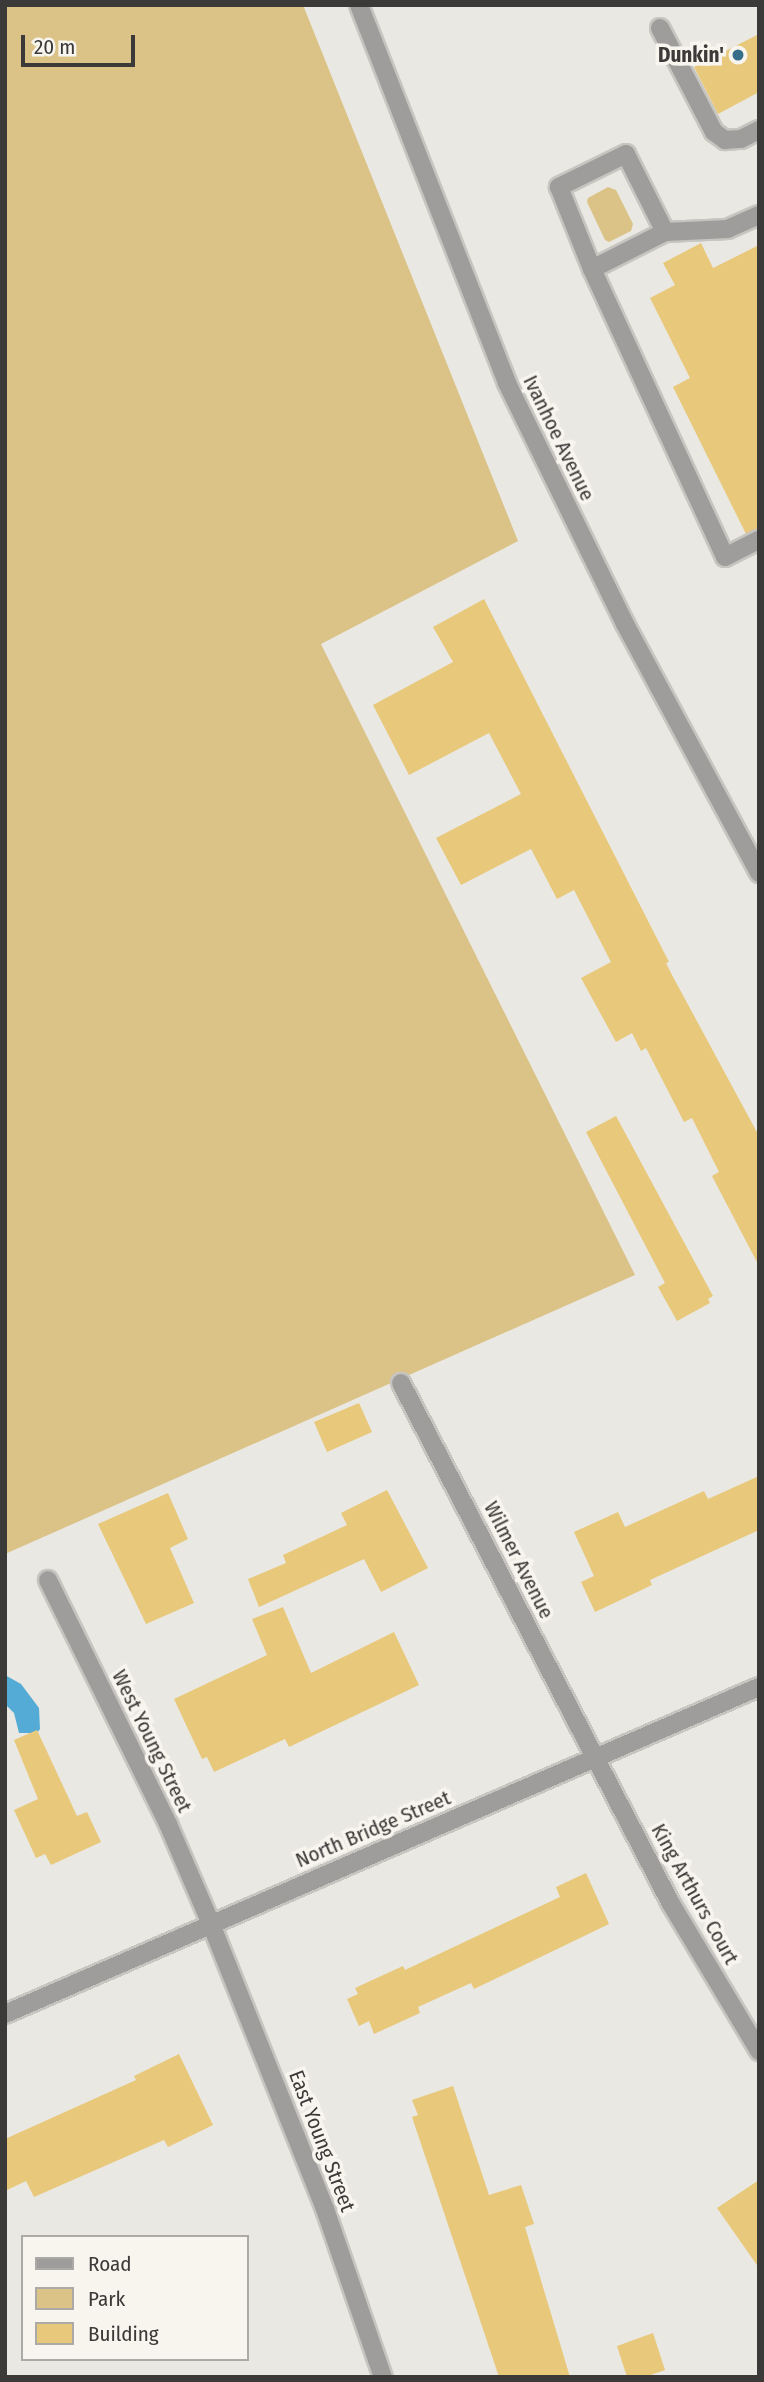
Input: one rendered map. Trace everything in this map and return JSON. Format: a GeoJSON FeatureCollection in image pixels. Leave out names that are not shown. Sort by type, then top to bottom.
{"type":"FeatureCollection","features":[{"type":"Feature","properties":{"kind":"street","name":"Ivanhoe Avenue"},"geometry":{"type":"LineString","coordinates":[[359,5],[506,383],[625,624],[759,873]]}},
{"type":"Feature","properties":{"kind":"street"},"geometry":{"type":"LineString","coordinates":[[660,28],[714,132],[725,140],[759,130]]}},
{"type":"Feature","properties":{"kind":"street"},"geometry":{"type":"LineString","coordinates":[[665,232],[626,154],[559,187],[592,269],[725,557],[759,540]]}},
{"type":"Feature","properties":{"kind":"street"},"geometry":{"type":"LineString","coordinates":[[592,269],[665,232],[728,229],[759,215]]}},
{"type":"Feature","properties":{"kind":"street","name":"Wilmer Avenue"},"geometry":{"type":"LineString","coordinates":[[401,1383],[596,1758]]}},
{"type":"Feature","properties":{"kind":"street","name":"West Young Street"},"geometry":{"type":"LineString","coordinates":[[48,1580],[168,1824],[211,1924]]}},
{"type":"Feature","properties":{"kind":"street","name":"North Bridge Street"},"geometry":{"type":"LineString","coordinates":[[5,2014],[759,1687]]}},
{"type":"Feature","properties":{"kind":"street","name":"King Arthurs Court"},"geometry":{"type":"LineString","coordinates":[[596,1758],[670,1902],[759,2051]]}},
{"type":"Feature","properties":{"kind":"street","name":"East Young Street"},"geometry":{"type":"LineString","coordinates":[[211,1924],[325,2209],[383,2377]]}},
{"type":"Feature","properties":{"kind":"green space"},"geometry":{"type":"Polygon","coordinates":[[[14,5],[303,5],[518,541],[321,644],[635,1275],[5,1554],[5,8],[14,5]]]}},
{"type":"Feature","properties":{"kind":"green space"},"geometry":{"type":"Polygon","coordinates":[[[608,187],[616,190],[633,224],[631,231],[609,242],[605,240],[587,202],[588,198],[608,187]]]}},
{"type":"Feature","properties":{"kind":"water"},"geometry":{"type":"Polygon","coordinates":[[[5,1675],[21,1684],[39,1708],[40,1729],[37,1733],[19,1733],[14,1713],[5,1704],[5,1675]]]}},
{"type":"Feature","properties":{"kind":"building","name":"Dunkin'"},"geometry":{"type":"Polygon","coordinates":[[[759,34],[759,92],[718,114],[694,67],[759,34]]]}},
{"type":"Feature","properties":{"kind":"building"},"geometry":{"type":"Polygon","coordinates":[[[701,243],[713,268],[759,245],[759,529],[746,534],[673,387],[690,378],[650,298],[675,285],[663,263],[701,243]]]}},
{"type":"Feature","properties":{"kind":"building"},"geometry":{"type":"Polygon","coordinates":[[[484,599],[669,962],[666,963],[672,975],[759,1136],[759,1266],[712,1176],[719,1172],[692,1118],[684,1122],[646,1048],[641,1051],[632,1033],[616,1042],[581,978],[611,962],[574,890],[557,899],[531,849],[461,885],[436,838],[521,794],[489,733],[409,775],[373,705],[453,662],[433,627],[484,599]]]}},
{"type":"Feature","properties":{"kind":"building"},"geometry":{"type":"Polygon","coordinates":[[[616,1116],[713,1296],[708,1299],[710,1303],[677,1321],[658,1287],[665,1283],[586,1132],[616,1116]]]}},
{"type":"Feature","properties":{"kind":"building"},"geometry":{"type":"Polygon","coordinates":[[[359,1403],[372,1432],[327,1452],[314,1422],[359,1403]]]}},
{"type":"Feature","properties":{"kind":"building"},"geometry":{"type":"Polygon","coordinates":[[[759,1476],[759,1530],[650,1580],[652,1585],[595,1612],[581,1582],[594,1576],[574,1532],[618,1512],[625,1527],[704,1491],[708,1499],[759,1476]]]}},
{"type":"Feature","properties":{"kind":"building"},"geometry":{"type":"Polygon","coordinates":[[[387,1490],[428,1568],[381,1592],[364,1559],[259,1607],[248,1579],[286,1563],[283,1555],[347,1525],[341,1513],[387,1490]]]}},
{"type":"Feature","properties":{"kind":"building"},"geometry":{"type":"Polygon","coordinates":[[[168,1493],[188,1539],[170,1548],[194,1603],[146,1624],[98,1524],[168,1493]]]}},
{"type":"Feature","properties":{"kind":"building"},"geometry":{"type":"Polygon","coordinates":[[[283,1607],[311,1673],[394,1632],[419,1685],[289,1747],[285,1739],[214,1772],[207,1757],[202,1759],[174,1699],[267,1655],[252,1619],[283,1607]]]}},
{"type":"Feature","properties":{"kind":"building"},"geometry":{"type":"Polygon","coordinates":[[[37,1730],[77,1816],[87,1812],[101,1842],[51,1865],[45,1854],[36,1858],[14,1810],[38,1799],[14,1740],[37,1730]]]}},
{"type":"Feature","properties":{"kind":"building"},"geometry":{"type":"Polygon","coordinates":[[[586,1873],[609,1924],[474,1989],[471,1983],[418,2007],[420,2013],[374,2034],[369,2021],[359,2026],[347,1999],[358,1994],[355,1988],[403,1966],[405,1970],[560,1897],[556,1887],[586,1873]]]}},
{"type":"Feature","properties":{"kind":"building"},"geometry":{"type":"Polygon","coordinates":[[[179,2054],[213,2125],[168,2147],[164,2140],[34,2197],[26,2181],[5,2191],[5,2139],[136,2080],[134,2076],[179,2054]]]}},
{"type":"Feature","properties":{"kind":"building"},"geometry":{"type":"Polygon","coordinates":[[[453,2086],[489,2195],[521,2185],[534,2224],[525,2227],[570,2377],[499,2377],[412,2117],[418,2115],[412,2100],[453,2086]]]}},
{"type":"Feature","properties":{"kind":"building"},"geometry":{"type":"Polygon","coordinates":[[[759,2180],[759,2268],[717,2208],[759,2180]]]}},
{"type":"Feature","properties":{"kind":"building"},"geometry":{"type":"Polygon","coordinates":[[[653,2333],[665,2370],[645,2377],[627,2377],[617,2346],[653,2333]]]}},
{"type":"Feature","properties":{"kind":"place","name":"Dunkin'"},"geometry":{"type":"Point","coordinates":[738,55]}}]}
